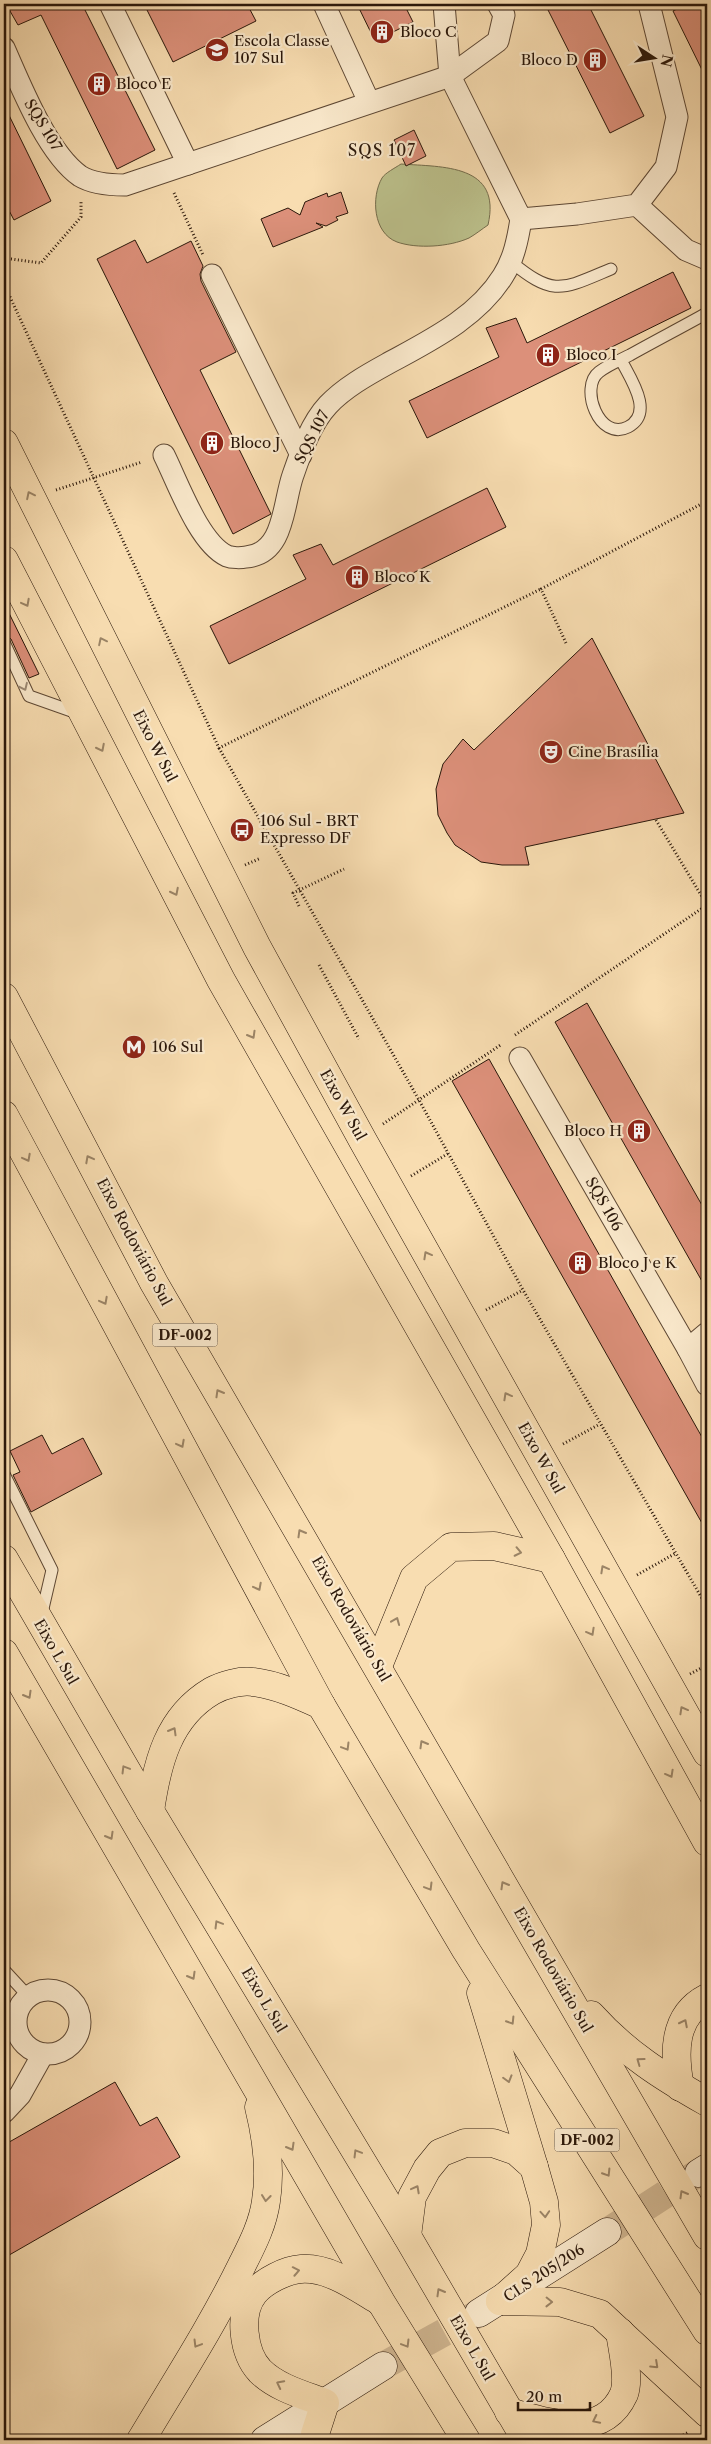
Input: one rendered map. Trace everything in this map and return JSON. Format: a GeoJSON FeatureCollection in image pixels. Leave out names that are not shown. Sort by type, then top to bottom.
{"type":"FeatureCollection","features":[{"type":"Feature","properties":{"kind":"main road","name":"Eixo W Sul"},"geometry":{"type":"LineString","coordinates":[[4,443],[257,946],[362,1139],[707,1753]]}},
{"type":"Feature","properties":{"kind":"main road"},"geometry":{"type":"LineString","coordinates":[[4,560],[220,980],[551,1559],[707,1842]]}},
{"type":"Feature","properties":{"kind":"main road","name":"Eixo Rodoviário Sul"},"geometry":{"type":"LineString","coordinates":[[4,997],[154,1283],[378,1666],[707,2236]]}},
{"type":"Feature","properties":{"kind":"main road","name":"DF-002"},"geometry":{"type":"LineString","coordinates":[[4,1115],[321,1705],[466,1950],[707,2331]]}},
{"type":"Feature","properties":{"kind":"main road"},"geometry":{"type":"LineString","coordinates":[[378,1666],[414,1578],[451,1547],[494,1546],[551,1559]]}},
{"type":"Feature","properties":{"kind":"main road","name":"Eixo L Sul"},"geometry":{"type":"LineString","coordinates":[[4,1558],[40,1624],[150,1811],[407,2236],[526,2440]]}},
{"type":"Feature","properties":{"kind":"main road"},"geometry":{"type":"LineString","coordinates":[[4,1653],[381,2302],[466,2440]]}},
{"type":"Feature","properties":{"kind":"main road"},"geometry":{"type":"LineString","coordinates":[[150,1811],[155,1779],[165,1744],[181,1716],[200,1698],[221,1686],[251,1681],[282,1688],[321,1705]]}},
{"type":"Feature","properties":{"kind":"main road"},"geometry":{"type":"LineString","coordinates":[[466,1950],[499,2048],[534,2167],[544,2202],[546,2225],[540,2254],[529,2276],[490,2307]]}},
{"type":"Feature","properties":{"kind":"main road"},"geometry":{"type":"LineString","coordinates":[[554,1972],[611,2037],[635,2058],[707,2102]]}},
{"type":"Feature","properties":{"kind":"main road"},"geometry":{"type":"LineString","coordinates":[[680,2087],[675,2059],[678,2035],[685,2018],[698,2003],[707,1998]]}},
{"type":"Feature","properties":{"kind":"main road"},"geometry":{"type":"LineString","coordinates":[[141,2440],[230,2290],[259,2230],[266,2203],[269,2170],[266,2137],[253,2081]]}},
{"type":"Feature","properties":{"kind":"main road"},"geometry":{"type":"LineString","coordinates":[[407,2236],[412,2197],[427,2169],[440,2152],[465,2143],[493,2143],[516,2151],[534,2167]]}},
{"type":"Feature","properties":{"kind":"main road"},"geometry":{"type":"LineString","coordinates":[[316,2440],[315,2434],[325,2403],[274,2381],[260,2371],[249,2354],[244,2337],[246,2314],[254,2293],[282,2274],[302,2269],[322,2272],[344,2280],[381,2302]]}},
{"type":"Feature","properties":{"kind":"main road"},"geometry":{"type":"LineString","coordinates":[[490,2307],[560,2302],[600,2314],[707,2414]]}},
{"type":"Feature","properties":{"kind":"main road"},"geometry":{"type":"LineString","coordinates":[[509,2412],[562,2425],[590,2424],[609,2414],[624,2393],[626,2368],[620,2332]]}},
{"type":"Feature","properties":{"kind":"main road"},"geometry":{"type":"LineString","coordinates":[[440,2400],[445,2440]]}},
{"type":"Feature","properties":{"kind":"street"},"geometry":{"type":"LineString","coordinates":[[110,4],[188,164]]}},
{"type":"Feature","properties":{"kind":"street"},"geometry":{"type":"LineString","coordinates":[[324,4],[369,102]]}},
{"type":"Feature","properties":{"kind":"street"},"geometry":{"type":"LineString","coordinates":[[444,4],[450,76],[521,219],[578,214],[637,205],[666,167],[676,117],[649,4]]}},
{"type":"Feature","properties":{"kind":"street","name":"SQS 107"},"geometry":{"type":"LineString","coordinates":[[4,48],[30,106],[57,151],[80,176],[102,185],[125,185],[450,76],[498,41],[504,15],[498,4]]}},
{"type":"Feature","properties":{"kind":"street"},"geometry":{"type":"LineString","coordinates":[[637,205],[686,250],[707,259]]}},
{"type":"Feature","properties":{"kind":"street","name":"SQS 107"},"geometry":{"type":"LineString","coordinates":[[164,455],[202,530],[214,546],[229,557],[248,557],[266,550],[279,532],[292,476],[309,435],[328,405],[362,378],[446,332],[478,306],[504,276],[516,244],[521,219]]}},
{"type":"Feature","properties":{"kind":"street"},"geometry":{"type":"LineString","coordinates":[[212,275],[301,455]]}},
{"type":"Feature","properties":{"kind":"street","name":"SQS 106"},"geometry":{"type":"LineString","coordinates":[[520,1058],[707,1385]]}},
{"type":"Feature","properties":{"kind":"street"},"geometry":{"type":"LineString","coordinates":[[688,1350],[707,1334]]}},
{"type":"Feature","properties":{"kind":"street"},"geometry":{"type":"LineString","coordinates":[[52,1990],[64,1994],[75,2004],[80,2018],[79,2033],[70,2045],[58,2053],[44,2054],[32,2050],[23,2042],[17,2030],[16,2018],[21,2006],[29,1997],[40,1991],[52,1990]]}},
{"type":"Feature","properties":{"kind":"street"},"geometry":{"type":"LineString","coordinates":[[4,2112],[20,2095],[44,2054]]}},
{"type":"Feature","properties":{"kind":"street","name":"CLS 205/206"},"geometry":{"type":"LineString","coordinates":[[490,2307],[607,2232]]}},
{"type":"Feature","properties":{"kind":"street"},"geometry":{"type":"LineString","coordinates":[[265,2440],[383,2366]]}},
{"type":"Feature","properties":{"kind":"lane"},"geometry":{"type":"LineString","coordinates":[[510,261],[538,283],[551,288],[572,285],[611,269]]}},
{"type":"Feature","properties":{"kind":"lane"},"geometry":{"type":"LineString","coordinates":[[621,360],[641,401],[637,420],[634,424],[623,430],[612,429],[599,419],[592,400],[592,384],[598,373],[621,360],[707,313]]}},
{"type":"Feature","properties":{"kind":"lane"},"geometry":{"type":"LineString","coordinates":[[4,642],[28,696],[85,716]]}},
{"type":"Feature","properties":{"kind":"lane"},"geometry":{"type":"LineString","coordinates":[[4,1474],[52,1570],[40,1624]]}},
{"type":"Feature","properties":{"kind":"lane"},"geometry":{"type":"LineString","coordinates":[[4,1970],[29,1997]]}},
{"type":"Feature","properties":{"kind":"path"},"geometry":{"type":"LineString","coordinates":[[165,172],[212,275]]}},
{"type":"Feature","properties":{"kind":"path"},"geometry":{"type":"LineString","coordinates":[[4,258],[41,263],[81,217],[80,176]]}},
{"type":"Feature","properties":{"kind":"path"},"geometry":{"type":"LineString","coordinates":[[32,499],[93,476],[164,455]]}},
{"type":"Feature","properties":{"kind":"path"},"geometry":{"type":"LineString","coordinates":[[566,643],[541,589],[707,500]]}},
{"type":"Feature","properties":{"kind":"path"},"geometry":{"type":"LineString","coordinates":[[218,748],[449,1153],[523,1290],[707,1607]]}},
{"type":"Feature","properties":{"kind":"path"},"geometry":{"type":"LineString","coordinates":[[362,1139],[707,905],[656,820]]}},
{"type":"Feature","properties":{"kind":"path"},"geometry":{"type":"LineString","coordinates":[[300,906],[293,893],[344,868]]}},
{"type":"Feature","properties":{"kind":"path"},"geometry":{"type":"LineString","coordinates":[[319,965],[359,1039]]}},
{"type":"Feature","properties":{"kind":"path"},"geometry":{"type":"LineString","coordinates":[[390,1189],[449,1153]]}},
{"type":"Feature","properties":{"kind":"path"},"geometry":{"type":"LineString","coordinates":[[465,1322],[523,1290]]}},
{"type":"Feature","properties":{"kind":"path"},"geometry":{"type":"LineString","coordinates":[[541,1456],[600,1424]]}},
{"type":"Feature","properties":{"kind":"path"},"geometry":{"type":"LineString","coordinates":[[614,1588],[676,1553]]}},
{"type":"Feature","properties":{"kind":"green space"},"geometry":{"type":"Polygon","coordinates":[[[401,164],[451,169],[466,173],[478,180],[486,190],[490,205],[488,225],[469,238],[443,245],[414,246],[397,242],[389,237],[383,231],[376,214],[376,195],[383,176],[401,164]]]}},
{"type":"Feature","properties":{"kind":"building","name":"Bloco E"},"geometry":{"type":"Polygon","coordinates":[[[6,4],[82,4],[155,150],[117,169],[41,15],[18,25],[6,4]]]}},
{"type":"Feature","properties":{"kind":"building"},"geometry":{"type":"Polygon","coordinates":[[[144,4],[247,4],[256,21],[173,62],[144,4]]]}},
{"type":"Feature","properties":{"kind":"building","name":"Bloco C"},"geometry":{"type":"Polygon","coordinates":[[[357,4],[404,4],[413,22],[375,41],[357,4]]]}},
{"type":"Feature","properties":{"kind":"building","name":"Bloco D"},"geometry":{"type":"Polygon","coordinates":[[[545,4],[588,4],[644,116],[610,133],[545,4]]]}},
{"type":"Feature","properties":{"kind":"building"},"geometry":{"type":"Polygon","coordinates":[[[687,4],[707,4],[707,80],[673,11],[687,4]]]}},
{"type":"Feature","properties":{"kind":"building"},"geometry":{"type":"Polygon","coordinates":[[[4,105],[51,201],[14,220],[4,201],[4,105]]]}},
{"type":"Feature","properties":{"kind":"building"},"geometry":{"type":"Polygon","coordinates":[[[414,130],[426,156],[406,166],[394,140],[414,130]]]}},
{"type":"Feature","properties":{"kind":"building"},"geometry":{"type":"Polygon","coordinates":[[[341,192],[348,213],[336,217],[338,220],[326,226],[316,223],[323,227],[273,247],[261,219],[288,208],[300,215],[305,202],[327,193],[328,197],[341,192]]]}},
{"type":"Feature","properties":{"kind":"building","name":"Bloco J"},"geometry":{"type":"Polygon","coordinates":[[[135,240],[147,263],[191,241],[203,266],[200,274],[201,281],[236,352],[200,370],[271,514],[233,534],[97,259],[135,240]]]}},
{"type":"Feature","properties":{"kind":"building","name":"Bloco I"},"geometry":{"type":"Polygon","coordinates":[[[673,272],[691,308],[427,438],[409,401],[499,357],[486,328],[516,318],[527,343],[673,272]]]}},
{"type":"Feature","properties":{"kind":"building","name":"Bloco K"},"geometry":{"type":"Polygon","coordinates":[[[487,488],[506,527],[229,664],[210,626],[306,579],[293,555],[321,544],[333,565],[487,488]]]}},
{"type":"Feature","properties":{"kind":"building"},"geometry":{"type":"Polygon","coordinates":[[[4,603],[39,674],[29,678],[11,639],[4,635],[4,603]]]}},
{"type":"Feature","properties":{"kind":"building","name":"Cine Brasília"},"geometry":{"type":"Polygon","coordinates":[[[592,638],[684,813],[525,847],[529,865],[502,865],[481,862],[455,845],[438,815],[436,789],[443,764],[463,739],[474,750],[592,638]]]}},
{"type":"Feature","properties":{"kind":"building","name":"Bloco H"},"geometry":{"type":"Polygon","coordinates":[[[587,1003],[707,1214],[707,1290],[555,1022],[587,1003]]]}},
{"type":"Feature","properties":{"kind":"building","name":"Bloco J e K"},"geometry":{"type":"Polygon","coordinates":[[[489,1059],[707,1446],[707,1532],[452,1081],[489,1059]]]}},
{"type":"Feature","properties":{"kind":"building"},"geometry":{"type":"Polygon","coordinates":[[[42,1435],[52,1454],[83,1438],[102,1474],[31,1512],[13,1475],[20,1472],[10,1451],[42,1435]]]}},
{"type":"Feature","properties":{"kind":"building"},"geometry":{"type":"Polygon","coordinates":[[[115,2082],[140,2126],[157,2117],[180,2157],[4,2258],[4,2145],[115,2082]]]}},
{"type":"Feature","properties":{"kind":"tunnel"},"geometry":{"type":"LineString","coordinates":[[607,2232],[698,2173]]}},
{"type":"Feature","properties":{"kind":"tunnel"},"geometry":{"type":"LineString","coordinates":[[383,2366],[479,2313]]}},
{"type":"Feature","properties":{"kind":"place","name":"Bloco C"},"geometry":{"type":"Point","coordinates":[382,32]}},
{"type":"Feature","properties":{"kind":"place","name":"Escola Classe 107 Sul"},"geometry":{"type":"Point","coordinates":[217,50]}},
{"type":"Feature","properties":{"kind":"place","name":"Bloco D"},"geometry":{"type":"Point","coordinates":[595,60]}},
{"type":"Feature","properties":{"kind":"place","name":"Bloco E"},"geometry":{"type":"Point","coordinates":[99,84]}},
{"type":"Feature","properties":{"kind":"place","name":"Bloco I"},"geometry":{"type":"Point","coordinates":[548,355]}},
{"type":"Feature","properties":{"kind":"place","name":"Bloco J"},"geometry":{"type":"Point","coordinates":[212,443]}},
{"type":"Feature","properties":{"kind":"place","name":"Bloco K"},"geometry":{"type":"Point","coordinates":[357,577]}},
{"type":"Feature","properties":{"kind":"place","name":"Cine Brasília"},"geometry":{"type":"Point","coordinates":[551,752]}},
{"type":"Feature","properties":{"kind":"place","name":"106 Sul - BRT Expresso DF"},"geometry":{"type":"Point","coordinates":[242,830]}},
{"type":"Feature","properties":{"kind":"place","name":"106 Sul"},"geometry":{"type":"Point","coordinates":[134,1047]}},
{"type":"Feature","properties":{"kind":"place","name":"Bloco H"},"geometry":{"type":"Point","coordinates":[639,1131]}},
{"type":"Feature","properties":{"kind":"place","name":"Bloco J e K"},"geometry":{"type":"Point","coordinates":[580,1263]}},
{"type":"Feature","properties":{"kind":"district","name":"SQS 107"},"geometry":{"type":"Point","coordinates":[382,150]}}]}
